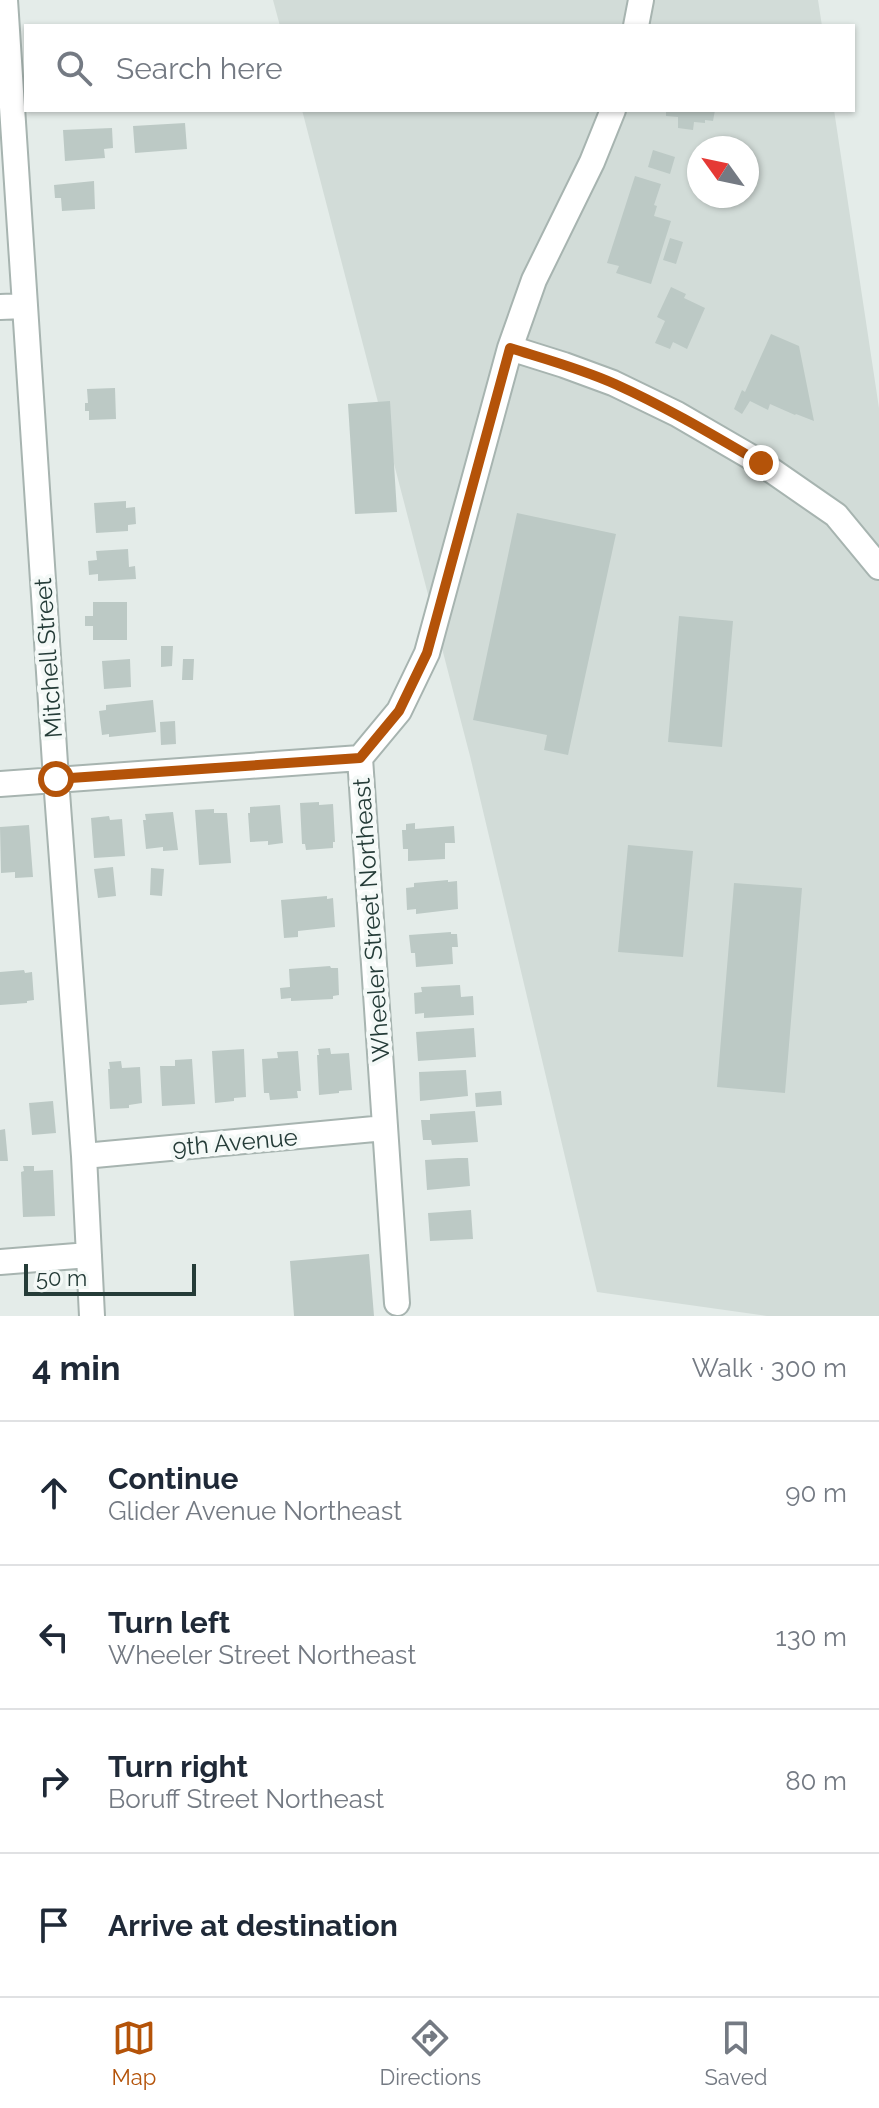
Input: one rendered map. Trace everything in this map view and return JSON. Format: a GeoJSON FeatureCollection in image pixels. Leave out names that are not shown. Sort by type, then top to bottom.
{"type":"FeatureCollection","features":[{"type":"Feature","properties":{"kind":"street","name":"Mitchell Street"},"geometry":{"type":"LineString","coordinates":[[5,0],[84,1156],[92,1316]]}},
{"type":"Feature","properties":{"kind":"street"},"geometry":{"type":"LineString","coordinates":[[636,24],[641,0]]}},
{"type":"Feature","properties":{"kind":"street","name":"Wheeler Street Northeast"},"geometry":{"type":"LineString","coordinates":[[397,1303],[360,758],[399,711],[427,653],[510,348],[534,280],[592,162],[612,112]]}},
{"type":"Feature","properties":{"kind":"street"},"geometry":{"type":"LineString","coordinates":[[0,307],[25,306]]}},
{"type":"Feature","properties":{"kind":"street"},"geometry":{"type":"LineString","coordinates":[[510,348],[613,383],[677,414],[761,463],[836,515],[879,567]]}},
{"type":"Feature","properties":{"kind":"street"},"geometry":{"type":"LineString","coordinates":[[0,784],[360,758]]}},
{"type":"Feature","properties":{"kind":"street","name":"9th Avenue"},"geometry":{"type":"LineString","coordinates":[[84,1156],[385,1128]]}},
{"type":"Feature","properties":{"kind":"street"},"geometry":{"type":"LineString","coordinates":[[0,1262],[89,1255]]}},
{"type":"Feature","properties":{"kind":"shaded area"},"geometry":{"type":"Polygon","coordinates":[[[273,0],[818,0],[822,24],[279,24],[273,0]]]}},
{"type":"Feature","properties":{"kind":"shaded area"},"geometry":{"type":"Polygon","coordinates":[[[303,112],[834,112],[879,408],[879,1316],[767,1316],[597,1292],[470,756],[303,112]]]}},
{"type":"Feature","properties":{"kind":"building"},"geometry":{"type":"Polygon","coordinates":[[[666,112],[715,112],[713,121],[694,122],[693,130],[678,128],[678,117],[666,116],[666,112]]]}},
{"type":"Feature","properties":{"kind":"building"},"geometry":{"type":"Polygon","coordinates":[[[185,123],[187,149],[135,153],[133,126],[185,123]]]}},
{"type":"Feature","properties":{"kind":"building"},"geometry":{"type":"Polygon","coordinates":[[[112,128],[113,148],[104,149],[105,158],[65,161],[63,130],[112,128]]]}},
{"type":"Feature","properties":{"kind":"building"},"geometry":{"type":"Polygon","coordinates":[[[653,150],[675,157],[670,174],[648,167],[653,150]]]}},
{"type":"Feature","properties":{"kind":"building"},"geometry":{"type":"Polygon","coordinates":[[[635,176],[661,184],[654,216],[671,221],[651,284],[616,273],[619,266],[607,263],[635,176]]]}},
{"type":"Feature","properties":{"kind":"building"},"geometry":{"type":"Polygon","coordinates":[[[94,181],[95,209],[62,211],[61,198],[55,198],[54,185],[94,181]]]}},
{"type":"Feature","properties":{"kind":"building"},"geometry":{"type":"Polygon","coordinates":[[[670,238],[683,242],[676,264],[663,260],[670,238]]]}},
{"type":"Feature","properties":{"kind":"building"},"geometry":{"type":"Polygon","coordinates":[[[671,287],[686,294],[684,298],[705,308],[687,349],[673,342],[670,349],[655,343],[665,321],[657,317],[671,287]]]}},
{"type":"Feature","properties":{"kind":"building"},"geometry":{"type":"Polygon","coordinates":[[[771,334],[799,346],[814,421],[770,404],[768,410],[750,401],[742,414],[734,409],[771,334]]]}},
{"type":"Feature","properties":{"kind":"building"},"geometry":{"type":"Polygon","coordinates":[[[115,388],[116,419],[89,420],[89,411],[85,411],[87,389],[115,388]]]}},
{"type":"Feature","properties":{"kind":"building"},"geometry":{"type":"Polygon","coordinates":[[[390,401],[397,512],[355,514],[348,404],[390,401]]]}},
{"type":"Feature","properties":{"kind":"building"},"geometry":{"type":"Polygon","coordinates":[[[126,501],[126,508],[135,507],[136,524],[128,525],[128,531],[96,533],[94,503],[126,501]]]}},
{"type":"Feature","properties":{"kind":"building"},"geometry":{"type":"Polygon","coordinates":[[[517,513],[616,534],[568,755],[544,750],[547,735],[473,720],[517,513]]]}},
{"type":"Feature","properties":{"kind":"building"},"geometry":{"type":"Polygon","coordinates":[[[128,549],[129,567],[135,566],[136,579],[98,581],[98,574],[89,575],[88,561],[97,560],[96,551],[128,549]]]}},
{"type":"Feature","properties":{"kind":"building"},"geometry":{"type":"Polygon","coordinates":[[[93,602],[127,602],[127,640],[93,640],[93,626],[85,626],[85,616],[93,616],[93,602]]]}},
{"type":"Feature","properties":{"kind":"building"},"geometry":{"type":"Polygon","coordinates":[[[679,616],[733,621],[722,747],[668,742],[679,616]]]}},
{"type":"Feature","properties":{"kind":"building"},"geometry":{"type":"Polygon","coordinates":[[[161,646],[173,646],[172,666],[161,667],[161,646]]]}},
{"type":"Feature","properties":{"kind":"building"},"geometry":{"type":"Polygon","coordinates":[[[130,659],[131,687],[104,689],[102,661],[130,659]]]}},
{"type":"Feature","properties":{"kind":"building"},"geometry":{"type":"Polygon","coordinates":[[[183,659],[194,659],[193,680],[182,680],[183,659]]]}},
{"type":"Feature","properties":{"kind":"building"},"geometry":{"type":"Polygon","coordinates":[[[153,700],[156,732],[102,735],[99,711],[106,710],[106,705],[153,700]]]}},
{"type":"Feature","properties":{"kind":"building"},"geometry":{"type":"Polygon","coordinates":[[[175,721],[176,744],[161,745],[160,722],[175,721]]]}},
{"type":"Feature","properties":{"kind":"building"},"geometry":{"type":"Polygon","coordinates":[[[319,802],[319,805],[333,804],[335,842],[333,848],[306,850],[305,844],[302,844],[300,803],[319,802]]]}},
{"type":"Feature","properties":{"kind":"building"},"geometry":{"type":"Polygon","coordinates":[[[280,805],[283,843],[268,845],[268,841],[250,842],[250,807],[280,805]]]}},
{"type":"Feature","properties":{"kind":"building"},"geometry":{"type":"Polygon","coordinates":[[[214,809],[214,813],[227,813],[231,863],[199,865],[195,810],[214,809]]]}},
{"type":"Feature","properties":{"kind":"building"},"geometry":{"type":"Polygon","coordinates":[[[173,812],[178,850],[163,851],[163,847],[146,849],[145,814],[173,812]]]}},
{"type":"Feature","properties":{"kind":"building"},"geometry":{"type":"Polygon","coordinates":[[[109,816],[110,820],[122,819],[125,856],[94,858],[91,818],[109,816]]]}},
{"type":"Feature","properties":{"kind":"building"},"geometry":{"type":"Polygon","coordinates":[[[415,823],[415,829],[454,826],[455,843],[445,843],[445,859],[408,861],[408,849],[403,849],[402,830],[406,830],[406,824],[415,823]]]}},
{"type":"Feature","properties":{"kind":"building"},"geometry":{"type":"Polygon","coordinates":[[[29,825],[33,877],[15,878],[15,872],[1,873],[0,827],[29,825]]]}},
{"type":"Feature","properties":{"kind":"building"},"geometry":{"type":"Polygon","coordinates":[[[628,845],[693,851],[683,957],[618,952],[628,845]]]}},
{"type":"Feature","properties":{"kind":"building"},"geometry":{"type":"Polygon","coordinates":[[[113,867],[116,896],[98,898],[94,869],[113,867]]]}},
{"type":"Feature","properties":{"kind":"building"},"geometry":{"type":"Polygon","coordinates":[[[151,868],[164,869],[162,896],[150,895],[151,868]]]}},
{"type":"Feature","properties":{"kind":"building"},"geometry":{"type":"Polygon","coordinates":[[[457,881],[458,909],[416,914],[416,909],[407,910],[406,888],[414,887],[414,883],[457,881]]]}},
{"type":"Feature","properties":{"kind":"building"},"geometry":{"type":"Polygon","coordinates":[[[734,883],[802,888],[785,1093],[717,1087],[734,883]]]}},
{"type":"Feature","properties":{"kind":"building"},"geometry":{"type":"Polygon","coordinates":[[[327,896],[327,899],[333,898],[335,927],[298,931],[298,937],[284,938],[281,900],[327,896]]]}},
{"type":"Feature","properties":{"kind":"building"},"geometry":{"type":"Polygon","coordinates":[[[457,934],[458,947],[452,947],[453,964],[416,967],[409,935],[457,934]]]}},
{"type":"Feature","properties":{"kind":"building"},"geometry":{"type":"Polygon","coordinates":[[[338,968],[339,995],[333,996],[333,999],[281,999],[280,988],[290,987],[289,969],[338,968]]]}},
{"type":"Feature","properties":{"kind":"building"},"geometry":{"type":"Polygon","coordinates":[[[24,970],[25,973],[32,972],[34,1000],[0,1005],[0,972],[24,970]]]}},
{"type":"Feature","properties":{"kind":"building"},"geometry":{"type":"Polygon","coordinates":[[[460,985],[461,997],[473,996],[474,1015],[424,1018],[424,1013],[415,1014],[414,993],[422,992],[421,987],[460,985]]]}},
{"type":"Feature","properties":{"kind":"building"},"geometry":{"type":"Polygon","coordinates":[[[474,1028],[476,1057],[418,1061],[416,1032],[474,1028]]]}},
{"type":"Feature","properties":{"kind":"building"},"geometry":{"type":"Polygon","coordinates":[[[330,1048],[331,1054],[349,1053],[352,1090],[319,1095],[318,1049],[330,1048]]]}},
{"type":"Feature","properties":{"kind":"building"},"geometry":{"type":"Polygon","coordinates":[[[244,1049],[246,1097],[215,1103],[212,1051],[244,1049]]]}},
{"type":"Feature","properties":{"kind":"building"},"geometry":{"type":"Polygon","coordinates":[[[298,1051],[301,1091],[297,1091],[298,1098],[270,1100],[269,1093],[264,1093],[262,1059],[278,1058],[277,1052],[298,1051]]]}},
{"type":"Feature","properties":{"kind":"building"},"geometry":{"type":"Polygon","coordinates":[[[192,1059],[195,1104],[162,1106],[160,1066],[175,1066],[175,1060],[192,1059]]]}},
{"type":"Feature","properties":{"kind":"building"},"geometry":{"type":"Polygon","coordinates":[[[121,1061],[122,1068],[140,1067],[142,1103],[129,1105],[129,1108],[110,1109],[109,1062],[121,1061]]]}},
{"type":"Feature","properties":{"kind":"building"},"geometry":{"type":"Polygon","coordinates":[[[466,1070],[468,1096],[420,1101],[419,1072],[466,1070]]]}},
{"type":"Feature","properties":{"kind":"building"},"geometry":{"type":"Polygon","coordinates":[[[501,1091],[502,1105],[476,1107],[475,1093],[501,1091]]]}},
{"type":"Feature","properties":{"kind":"building"},"geometry":{"type":"Polygon","coordinates":[[[53,1101],[56,1133],[32,1135],[29,1103],[53,1101]]]}},
{"type":"Feature","properties":{"kind":"building"},"geometry":{"type":"Polygon","coordinates":[[[475,1111],[478,1142],[432,1145],[431,1140],[423,1140],[421,1120],[430,1120],[430,1114],[475,1111]]]}},
{"type":"Feature","properties":{"kind":"building"},"geometry":{"type":"Polygon","coordinates":[[[5,1129],[8,1161],[0,1161],[0,1130],[5,1129]]]}},
{"type":"Feature","properties":{"kind":"building"},"geometry":{"type":"Polygon","coordinates":[[[468,1158],[470,1186],[427,1190],[425,1160],[468,1158]]]}},
{"type":"Feature","properties":{"kind":"building"},"geometry":{"type":"Polygon","coordinates":[[[23,1166],[34,1166],[34,1171],[53,1170],[55,1216],[23,1217],[23,1166]]]}},
{"type":"Feature","properties":{"kind":"building"},"geometry":{"type":"Polygon","coordinates":[[[471,1210],[473,1239],[430,1241],[428,1213],[471,1210]]]}},
{"type":"Feature","properties":{"kind":"building"},"geometry":{"type":"Polygon","coordinates":[[[369,1254],[374,1316],[294,1316],[290,1261],[369,1254]]]}},
{"type":"Feature","properties":{"kind":"route"},"geometry":{"type":"LineString","coordinates":[[56,779],[360,758],[399,711],[427,653],[510,348],[613,383],[677,414],[761,463]]}}]}
